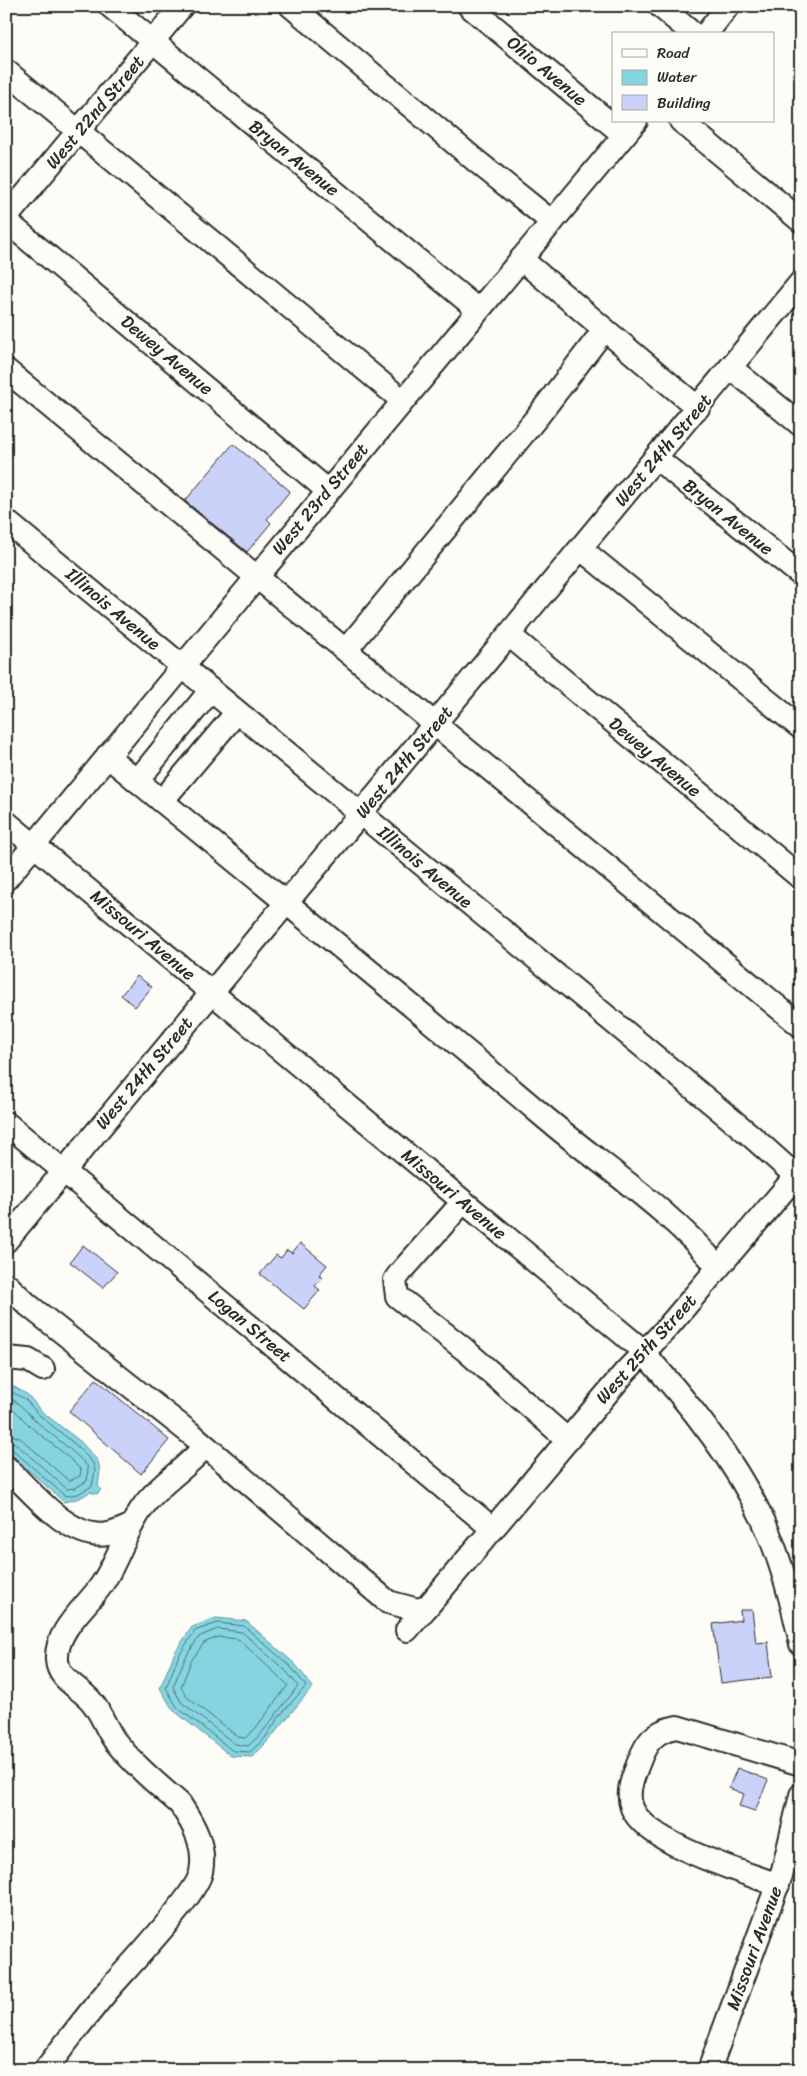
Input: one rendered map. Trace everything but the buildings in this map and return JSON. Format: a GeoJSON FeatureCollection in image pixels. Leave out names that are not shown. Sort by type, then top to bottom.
{"type":"FeatureCollection","features":[{"type":"Feature","properties":{"kind":"street","name":"Bryan Avenue"},"geometry":{"type":"LineString","coordinates":[[110,6],[478,310]]}},
{"type":"Feature","properties":{"kind":"street","name":"West 22nd Street"},"geometry":{"type":"LineString","coordinates":[[6,219],[182,6]]}},
{"type":"Feature","properties":{"kind":"street"},"geometry":{"type":"LineString","coordinates":[[291,6],[468,155],[552,222]]}},
{"type":"Feature","properties":{"kind":"street","name":"Ohio Avenue"},"geometry":{"type":"LineString","coordinates":[[469,6],[612,114]]}},
{"type":"Feature","properties":{"kind":"street"},"geometry":{"type":"LineString","coordinates":[[660,6],[691,32]]}},
{"type":"Feature","properties":{"kind":"street"},"geometry":{"type":"LineString","coordinates":[[708,32],[728,6]]}},
{"type":"Feature","properties":{"kind":"street"},"geometry":{"type":"LineString","coordinates":[[6,71],[403,400]]}},
{"type":"Feature","properties":{"kind":"street"},"geometry":{"type":"LineString","coordinates":[[682,122],[801,221]]}},
{"type":"Feature","properties":{"kind":"street","name":"West 23rd Street"},"geometry":{"type":"LineString","coordinates":[[6,879],[327,490],[630,128]]}},
{"type":"Feature","properties":{"kind":"street","name":"Dewey Avenue"},"geometry":{"type":"LineString","coordinates":[[6,219],[327,490]]}},
{"type":"Feature","properties":{"kind":"street"},"geometry":{"type":"LineString","coordinates":[[521,259],[698,408]]}},
{"type":"Feature","properties":{"kind":"street","name":"West 24th Street"},"geometry":{"type":"LineString","coordinates":[[6,1241],[62,1170],[510,635],[801,282]]}},
{"type":"Feature","properties":{"kind":"street"},"geometry":{"type":"LineString","coordinates":[[346,650],[538,416],[604,330]]}},
{"type":"Feature","properties":{"kind":"street"},"geometry":{"type":"LineString","coordinates":[[731,368],[801,426]]}},
{"type":"Feature","properties":{"kind":"street"},"geometry":{"type":"LineString","coordinates":[[6,370],[801,1026]]}},
{"type":"Feature","properties":{"kind":"street","name":"Bryan Avenue"},"geometry":{"type":"LineString","coordinates":[[656,458],[801,575]]}},
{"type":"Feature","properties":{"kind":"street","name":"Illinois Avenue"},"geometry":{"type":"LineString","coordinates":[[6,521],[798,1173]]}},
{"type":"Feature","properties":{"kind":"street"},"geometry":{"type":"LineString","coordinates":[[581,549],[801,728]]}},
{"type":"Feature","properties":{"kind":"street","name":"Dewey Avenue"},"geometry":{"type":"LineString","coordinates":[[510,635],[801,878]]}},
{"type":"Feature","properties":{"kind":"street"},"geometry":{"type":"LineString","coordinates":[[137,780],[211,690]]}},
{"type":"Feature","properties":{"kind":"street"},"geometry":{"type":"LineString","coordinates":[[162,802],[237,712]]}},
{"type":"Feature","properties":{"kind":"street"},"geometry":{"type":"LineString","coordinates":[[107,756],[552,1123],[657,1207],[694,1238],[718,1267]]}},
{"type":"Feature","properties":{"kind":"street","name":"Missouri Avenue"},"geometry":{"type":"LineString","coordinates":[[6,822],[643,1352],[714,1439],[763,1520],[791,1598],[801,1644]]}},
{"type":"Feature","properties":{"kind":"street","name":"Logan Street"},"geometry":{"type":"LineString","coordinates":[[6,1124],[493,1529]]}},
{"type":"Feature","properties":{"kind":"street","name":"West 25th Street"},"geometry":{"type":"LineString","coordinates":[[407,1630],[798,1173]]}},
{"type":"Feature","properties":{"kind":"street"},"geometry":{"type":"LineString","coordinates":[[464,1202],[395,1280],[397,1296],[464,1349],[568,1440]]}},
{"type":"Feature","properties":{"kind":"street"},"geometry":{"type":"LineString","coordinates":[[6,1284],[28,1305],[205,1446],[388,1602],[418,1610],[427,1607]]}},
{"type":"Feature","properties":{"kind":"street"},"geometry":{"type":"LineString","coordinates":[[6,1358],[28,1360],[43,1370]]}},
{"type":"Feature","properties":{"kind":"street"},"geometry":{"type":"LineString","coordinates":[[45,2070],[108,1990],[189,1895],[201,1873],[200,1844],[195,1827],[183,1809],[114,1740],[93,1703],[63,1678],[57,1660],[60,1641],[71,1622],[102,1586],[130,1526],[161,1485],[205,1446]]}},
{"type":"Feature","properties":{"kind":"street"},"geometry":{"type":"LineString","coordinates":[[6,1467],[69,1525],[86,1533],[106,1535],[130,1526]]}},
{"type":"Feature","properties":{"kind":"street"},"geometry":{"type":"LineString","coordinates":[[778,1885],[677,1846],[656,1834],[639,1819],[632,1807],[629,1790],[641,1756],[652,1738],[662,1730],[677,1727],[801,1764]]}},
{"type":"Feature","properties":{"kind":"street","name":"Missouri Avenue"},"geometry":{"type":"LineString","coordinates":[[708,2070],[778,1885],[800,1805]]}},
{"type":"Feature","properties":{"kind":"water"},"geometry":{"type":"Polygon","coordinates":[[[6,1382],[28,1395],[41,1411],[81,1442],[98,1461],[100,1471],[98,1486],[101,1490],[97,1494],[90,1492],[80,1498],[64,1502],[6,1450],[6,1382]]]}},
{"type":"Feature","properties":{"kind":"water"},"geometry":{"type":"Polygon","coordinates":[[[216,1618],[246,1621],[295,1664],[313,1687],[252,1757],[231,1756],[173,1710],[160,1688],[175,1652],[192,1627],[216,1618]]]}}]}
